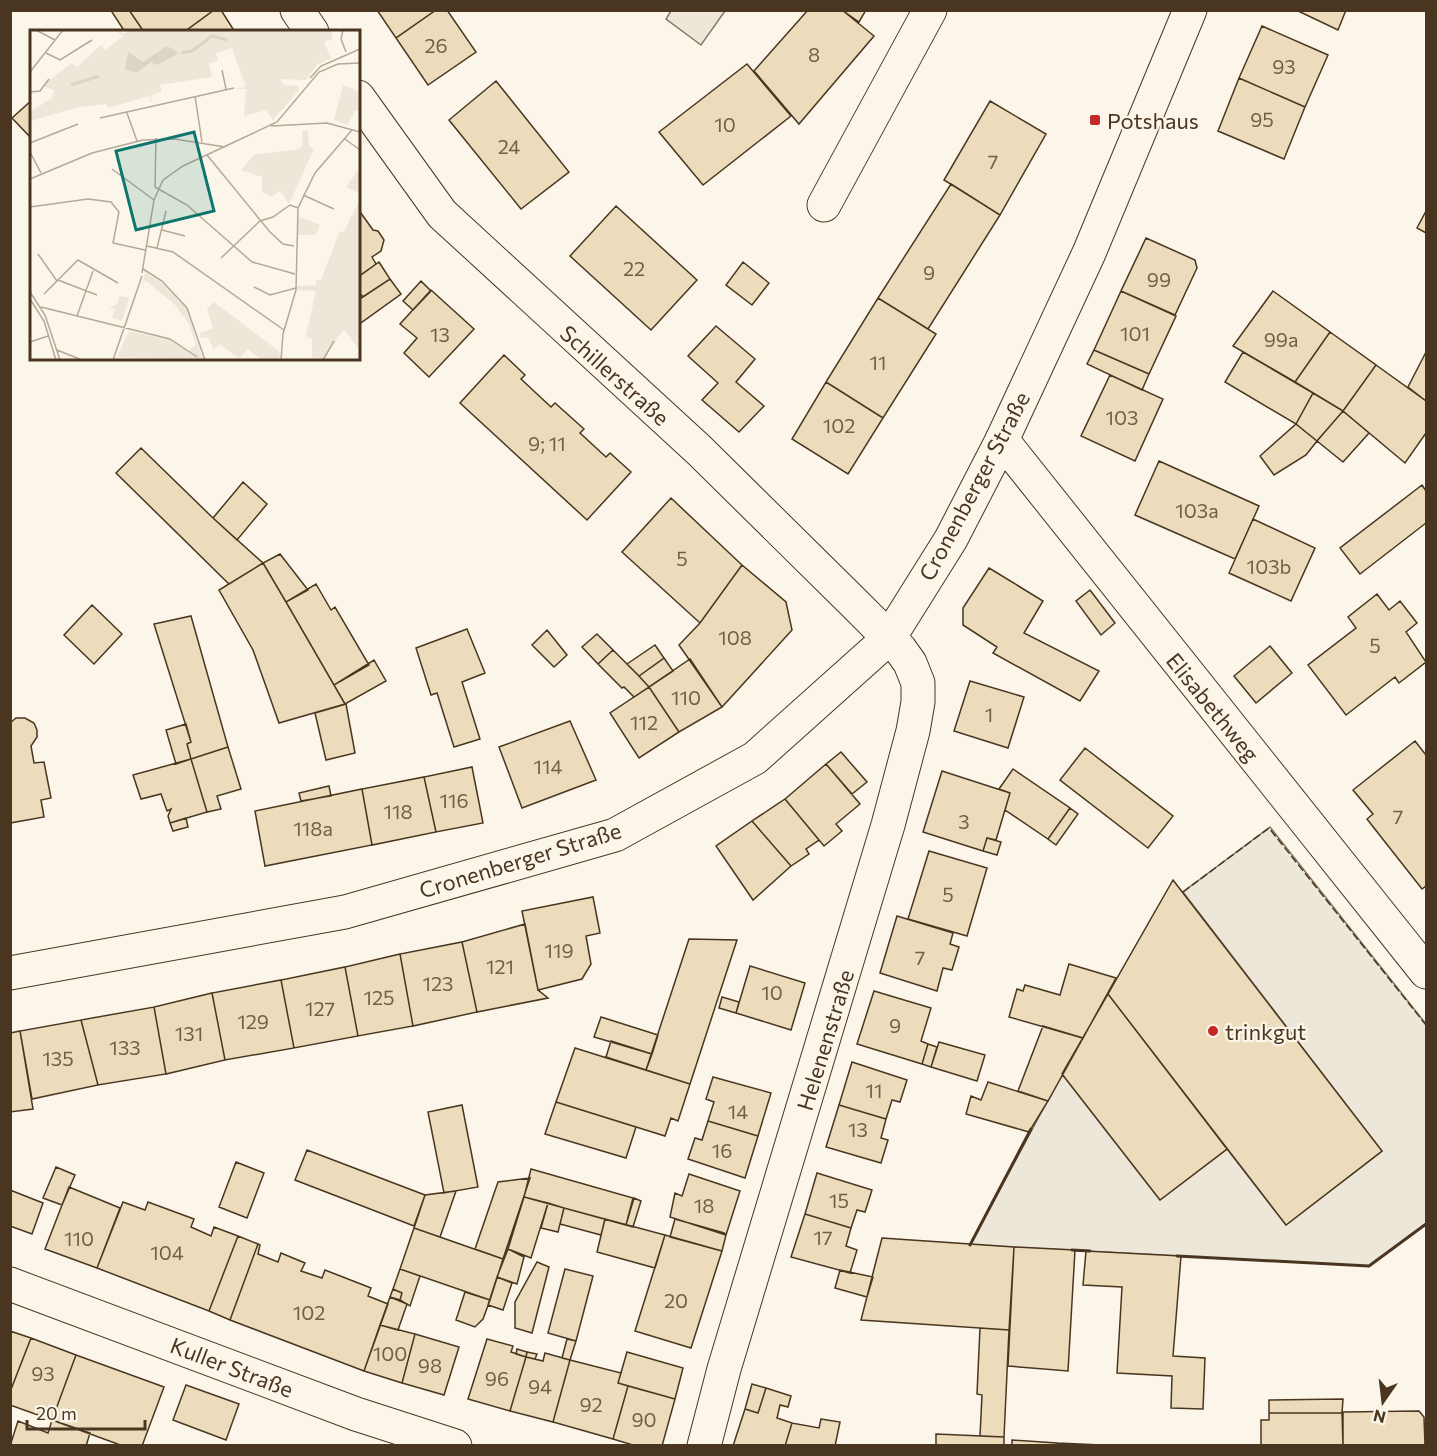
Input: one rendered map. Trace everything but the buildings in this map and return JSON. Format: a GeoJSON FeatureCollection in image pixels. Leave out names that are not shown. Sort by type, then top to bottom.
{"type":"FeatureCollection","features":[{"type":"Feature","properties":{"kind":"street"},"geometry":{"type":"LineString","coordinates":[[297,10],[311,30]]}},
{"type":"Feature","properties":{"kind":"street"},"geometry":{"type":"LineString","coordinates":[[824,205],[930,10]]}},
{"type":"Feature","properties":{"kind":"street","name":"Cronenberger Straße"},"geometry":{"type":"LineString","coordinates":[[10,973],[345,912],[615,835],[755,758],[895,644],[1002,440],[1089,254],[1190,10]]}},
{"type":"Feature","properties":{"kind":"street","name":"Schillerstraße"},"geometry":{"type":"LineString","coordinates":[[360,100],[442,214],[699,450],[895,644]]}},
{"type":"Feature","properties":{"kind":"street","name":"Elisabethweg"},"geometry":{"type":"LineString","coordinates":[[1002,440],[1426,972]]}},
{"type":"Feature","properties":{"kind":"street","name":"Helenenstraße"},"geometry":{"type":"LineString","coordinates":[[704,1446],[724,1369],[845,974],[913,731],[918,702],[918,683],[910,663],[895,644]]}},
{"type":"Feature","properties":{"kind":"street","name":"Kuller Straße"},"geometry":{"type":"LineString","coordinates":[[10,1284],[356,1414],[455,1446]]}},
{"type":"Feature","properties":{"kind":"shaded area"},"geometry":{"type":"Polygon","coordinates":[[[671,11],[725,11],[701,45],[666,19],[671,11]]]}},
{"type":"Feature","properties":{"kind":"shaded area"},"geometry":{"type":"Polygon","coordinates":[[[1270,827],[1426,1024],[1426,1224],[1369,1266],[970,1245],[1062,1074],[1160,1200],[1227,1149],[1286,1225],[1382,1151],[1183,892],[1270,827]]]}},
{"type":"Feature","properties":{"kind":"fence"},"geometry":{"type":"LineString","coordinates":[[1183,892],[1269,828],[1426,1025]]}},
{"type":"Feature","properties":{"kind":"wall"},"geometry":{"type":"LineString","coordinates":[[970,1245],[1031,1129]]}},
{"type":"Feature","properties":{"kind":"wall"},"geometry":{"type":"LineString","coordinates":[[1177,1256],[1369,1266],[1426,1224]]}},
{"type":"Feature","properties":{"kind":"wall"},"geometry":{"type":"LineString","coordinates":[[1072,1250],[1090,1251]]}},
{"type":"Feature","properties":{"kind":"place","name":"Potshaus"},"geometry":{"type":"Point","coordinates":[1095,120]}},
{"type":"Feature","properties":{"kind":"place","name":"trinkgut"},"geometry":{"type":"Point","coordinates":[1213,1031]}}]}
